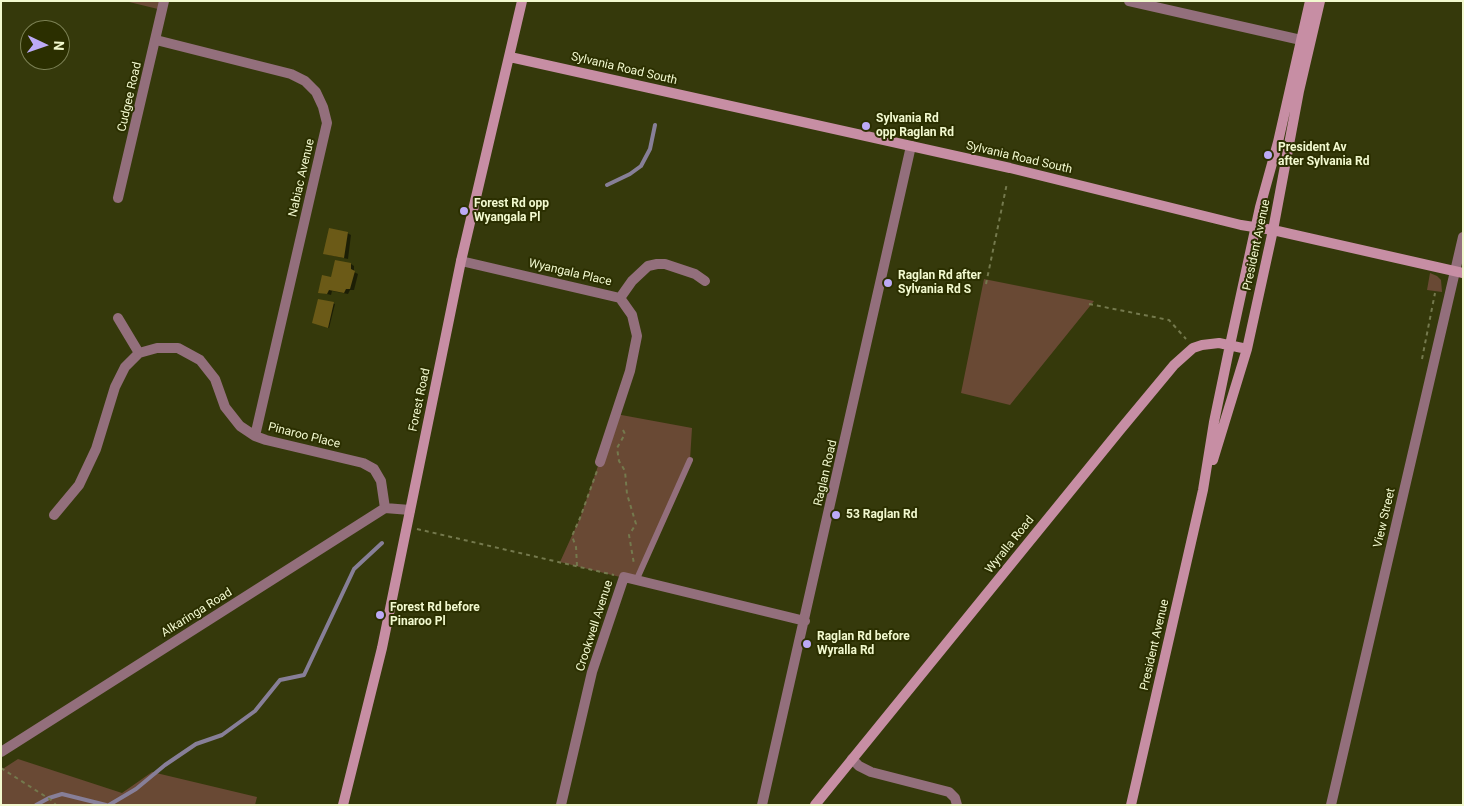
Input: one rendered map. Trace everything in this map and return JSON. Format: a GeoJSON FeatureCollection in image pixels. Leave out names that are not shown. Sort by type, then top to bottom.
{"type":"FeatureCollection","features":[{"type":"Feature","properties":{"kind":"street","name":"Cudgee Road"},"geometry":{"type":"LineString","coordinates":[[118,198],[164,1]]}},
{"type":"Feature","properties":{"kind":"street","name":"Forest Road"},"geometry":{"type":"LineString","coordinates":[[343,805],[382,648],[462,261],[522,1]]}},
{"type":"Feature","properties":{"kind":"street"},"geometry":{"type":"LineString","coordinates":[[1129,1],[1301,40]]}},
{"type":"Feature","properties":{"kind":"street","name":"President Avenue"},"geometry":{"type":"LineString","coordinates":[[1131,805],[1203,490],[1214,422],[1256,228],[1310,1]]}},
{"type":"Feature","properties":{"kind":"street","name":"President Avenue"},"geometry":{"type":"LineString","coordinates":[[1203,490],[1247,349],[1273,230],[1299,91],[1320,1]]}},
{"type":"Feature","properties":{"kind":"street","name":"Nabiac Avenue"},"geometry":{"type":"LineString","coordinates":[[156,40],[291,74],[304,81],[316,92],[323,107],[327,123],[255,436]]}},
{"type":"Feature","properties":{"kind":"street","name":"Sylvania Road South"},"geometry":{"type":"LineString","coordinates":[[510,57],[912,146],[1256,228],[1273,230],[1459,272]]}},
{"type":"Feature","properties":{"kind":"street","name":"Raglan Road"},"geometry":{"type":"LineString","coordinates":[[762,805],[912,146]]}},
{"type":"Feature","properties":{"kind":"street","name":"View Street"},"geometry":{"type":"LineString","coordinates":[[1331,805],[1459,272],[1463,237]]}},
{"type":"Feature","properties":{"kind":"street","name":"Wyangala Place"},"geometry":{"type":"LineString","coordinates":[[462,261],[620,298],[632,316],[637,336],[630,371],[600,462]]}},
{"type":"Feature","properties":{"kind":"street"},"geometry":{"type":"LineString","coordinates":[[620,298],[648,266],[657,264],[665,264],[695,274],[705,281]]}},
{"type":"Feature","properties":{"kind":"street"},"geometry":{"type":"LineString","coordinates":[[54,515],[79,485],[96,449],[115,387],[125,367],[139,353],[118,318]]}},
{"type":"Feature","properties":{"kind":"street"},"geometry":{"type":"LineString","coordinates":[[1193,348],[1210,344],[1230,345],[1247,349]]}},
{"type":"Feature","properties":{"kind":"street","name":"Pinaroo Place"},"geometry":{"type":"LineString","coordinates":[[139,353],[157,348],[178,348],[200,360],[215,380],[224,407],[240,426],[255,436],[363,463],[374,469],[381,481],[385,508]]}},
{"type":"Feature","properties":{"kind":"street","name":"Wyralla Road"},"geometry":{"type":"LineString","coordinates":[[815,805],[1174,364],[1193,348]]}},
{"type":"Feature","properties":{"kind":"street"},"geometry":{"type":"LineString","coordinates":[[385,508],[410,510]]}},
{"type":"Feature","properties":{"kind":"street","name":"Alkaringa Road"},"geometry":{"type":"LineString","coordinates":[[1,752],[385,508]]}},
{"type":"Feature","properties":{"kind":"street","name":"Crookwell Avenue"},"geometry":{"type":"LineString","coordinates":[[561,805],[592,672],[624,577],[805,621]]}},
{"type":"Feature","properties":{"kind":"street"},"geometry":{"type":"LineString","coordinates":[[852,759],[859,766],[871,772],[949,792],[955,798],[957,805]]}},
{"type":"Feature","properties":{"kind":"lane"},"geometry":{"type":"LineString","coordinates":[[636,581],[690,460]]}},
{"type":"Feature","properties":{"kind":"path"},"geometry":{"type":"LineString","coordinates":[[986,284],[1007,183]]}},
{"type":"Feature","properties":{"kind":"path"},"geometry":{"type":"LineString","coordinates":[[1422,359],[1435,293]]}},
{"type":"Feature","properties":{"kind":"path"},"geometry":{"type":"LineString","coordinates":[[1089,304],[1169,320],[1193,348]]}},
{"type":"Feature","properties":{"kind":"path"},"geometry":{"type":"LineString","coordinates":[[616,414],[625,434],[617,448],[619,461],[624,471],[627,494],[636,524],[629,535],[636,581]]}},
{"type":"Feature","properties":{"kind":"path"},"geometry":{"type":"LineString","coordinates":[[577,566],[576,547],[572,536],[600,462]]}},
{"type":"Feature","properties":{"kind":"path"},"geometry":{"type":"LineString","coordinates":[[408,527],[624,577]]}},
{"type":"Feature","properties":{"kind":"path"},"geometry":{"type":"LineString","coordinates":[[1,768],[56,805]]}},
{"type":"Feature","properties":{"kind":"shaded area"},"geometry":{"type":"Polygon","coordinates":[[[125,1],[163,1],[162,10],[125,1]]]}},
{"type":"Feature","properties":{"kind":"shaded area"},"geometry":{"type":"Polygon","coordinates":[[[1430,273],[1441,280],[1442,292],[1427,290],[1430,273]]]}},
{"type":"Feature","properties":{"kind":"shaded area"},"geometry":{"type":"Polygon","coordinates":[[[984,279],[1094,301],[1010,405],[961,393],[984,279]]]}},
{"type":"Feature","properties":{"kind":"shaded area"},"geometry":{"type":"Polygon","coordinates":[[[616,414],[692,428],[690,460],[636,581],[560,562],[580,518],[616,414]]]}},
{"type":"Feature","properties":{"kind":"shaded area"},"geometry":{"type":"Polygon","coordinates":[[[18,759],[122,793],[152,772],[257,797],[255,805],[1,805],[1,770],[18,759]]]}},
{"type":"Feature","properties":{"kind":"building"},"geometry":{"type":"Polygon","coordinates":[[[329,228],[348,232],[344,258],[323,254],[329,228]]]}},
{"type":"Feature","properties":{"kind":"building"},"geometry":{"type":"Polygon","coordinates":[[[335,260],[351,263],[351,269],[355,271],[350,289],[346,289],[344,293],[329,290],[327,294],[318,293],[322,275],[331,277],[335,260]]]}},
{"type":"Feature","properties":{"kind":"building"},"geometry":{"type":"Polygon","coordinates":[[[318,299],[334,302],[328,328],[312,323],[318,299]]]}},
{"type":"Feature","properties":{"kind":"waterway"},"geometry":{"type":"LineString","coordinates":[[607,185],[630,174],[641,166],[650,149],[655,125]]}},
{"type":"Feature","properties":{"kind":"waterway"},"geometry":{"type":"LineString","coordinates":[[109,805],[136,789],[165,765],[196,744],[222,735],[255,711],[280,680],[304,675],[354,569],[382,543]]}},
{"type":"Feature","properties":{"kind":"waterway"},"geometry":{"type":"LineString","coordinates":[[36,805],[62,794],[106,805]]}},
{"type":"Feature","properties":{"kind":"place","name":"Sylvania Rd opp Raglan Rd"},"geometry":{"type":"Point","coordinates":[866,126]}},
{"type":"Feature","properties":{"kind":"place","name":"President Av after Sylvania Rd"},"geometry":{"type":"Point","coordinates":[1268,155]}},
{"type":"Feature","properties":{"kind":"place","name":"Forest Rd opp Wyangala Pl"},"geometry":{"type":"Point","coordinates":[464,211]}},
{"type":"Feature","properties":{"kind":"place","name":"Raglan Rd after Sylvania Rd S"},"geometry":{"type":"Point","coordinates":[888,283]}},
{"type":"Feature","properties":{"kind":"place","name":"53 Raglan Rd"},"geometry":{"type":"Point","coordinates":[836,515]}},
{"type":"Feature","properties":{"kind":"place","name":"Forest Rd before Pinaroo Pl"},"geometry":{"type":"Point","coordinates":[380,615]}},
{"type":"Feature","properties":{"kind":"place","name":"Raglan Rd before Wyralla Rd"},"geometry":{"type":"Point","coordinates":[807,644]}}]}
